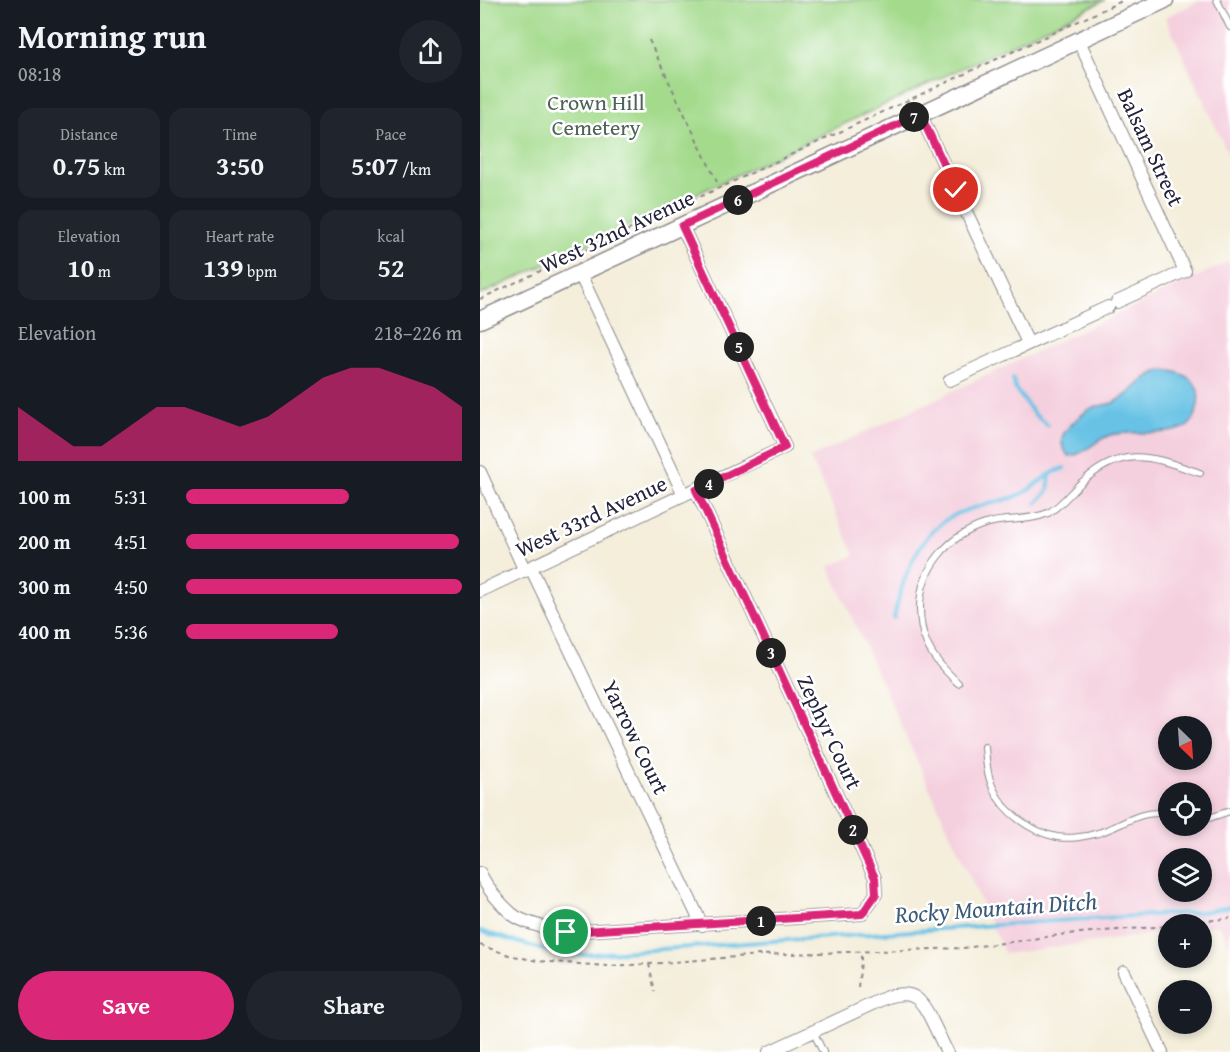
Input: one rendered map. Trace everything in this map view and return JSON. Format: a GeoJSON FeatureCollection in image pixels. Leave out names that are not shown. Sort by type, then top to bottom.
{"type":"FeatureCollection","features":[{"type":"Feature","properties":{"kind":"street","name":"West 32nd Avenue"},"geometry":{"type":"LineString","coordinates":[[480,321],[1165,0]]}},
{"type":"Feature","properties":{"kind":"street","name":"Balsam Street"},"geometry":{"type":"LineString","coordinates":[[1028,343],[1185,271],[1078,41]]}},
{"type":"Feature","properties":{"kind":"street"},"geometry":{"type":"LineString","coordinates":[[920,114],[1028,343],[950,380]]}},
{"type":"Feature","properties":{"kind":"street","name":"West 33rd Avenue"},"geometry":{"type":"LineString","coordinates":[[480,591],[785,447],[682,226]]}},
{"type":"Feature","properties":{"kind":"street","name":"Zephyr Court"},"geometry":{"type":"LineString","coordinates":[[580,274],[690,492],[875,878],[876,894],[862,914],[702,925]]}},
{"type":"Feature","properties":{"kind":"street","name":"Yarrow Court"},"geometry":{"type":"LineString","coordinates":[[480,472],[702,925]]}},
{"type":"Feature","properties":{"kind":"street"},"geometry":{"type":"LineString","coordinates":[[480,873],[495,896],[513,916],[566,932],[702,925]]}},
{"type":"Feature","properties":{"kind":"street"},"geometry":{"type":"LineString","coordinates":[[1124,972],[1162,1052]]}},
{"type":"Feature","properties":{"kind":"street"},"geometry":{"type":"LineString","coordinates":[[769,1052],[896,994],[911,995],[921,1000],[946,1052]]}},
{"type":"Feature","properties":{"kind":"lane"},"geometry":{"type":"LineString","coordinates":[[1217,0],[1230,27]]}},
{"type":"Feature","properties":{"kind":"lane"},"geometry":{"type":"LineString","coordinates":[[958,683],[937,661],[926,643],[920,620],[920,598],[925,578],[935,558],[950,543],[966,531],[987,523],[1032,518],[1048,513],[1094,471],[1112,462],[1134,456],[1160,460],[1200,473]]}},
{"type":"Feature","properties":{"kind":"lane"},"geometry":{"type":"LineString","coordinates":[[985,747],[987,770],[993,788],[1002,803],[1024,823],[1041,832],[1058,837],[1080,837],[1099,833],[1146,813],[1158,813]]}},
{"type":"Feature","properties":{"kind":"lane"},"geometry":{"type":"LineString","coordinates":[[1212,817],[1230,811]]}},
{"type":"Feature","properties":{"kind":"lane"},"geometry":{"type":"LineString","coordinates":[[813,1031],[823,1052]]}},
{"type":"Feature","properties":{"kind":"path"},"geometry":{"type":"LineString","coordinates":[[480,299],[1124,0]]}},
{"type":"Feature","properties":{"kind":"path"},"geometry":{"type":"LineString","coordinates":[[649,39],[718,184]]}},
{"type":"Feature","properties":{"kind":"path"},"geometry":{"type":"LineString","coordinates":[[1212,920],[1230,918]]}},
{"type":"Feature","properties":{"kind":"path"},"geometry":{"type":"LineString","coordinates":[[480,945],[537,961],[607,966],[760,955],[963,948],[1066,934],[1158,927]]}},
{"type":"Feature","properties":{"kind":"path"},"geometry":{"type":"LineString","coordinates":[[858,987],[861,952]]}},
{"type":"Feature","properties":{"kind":"path"},"geometry":{"type":"LineString","coordinates":[[649,964],[655,992]]}},
{"type":"Feature","properties":{"kind":"shaded area"},"geometry":{"type":"Polygon","coordinates":[[[1202,0],[1230,0],[1230,158],[1165,17],[1202,0]]]}},
{"type":"Feature","properties":{"kind":"shaded area"},"geometry":{"type":"Polygon","coordinates":[[[1230,261],[1230,947],[1219,925],[1212,926],[1212,914],[1158,914],[1158,933],[1005,954],[829,567],[855,555],[810,458],[1230,261]]]}},
{"type":"Feature","properties":{"kind":"green space","name":"Crown Hill Cemetery"},"geometry":{"type":"Polygon","coordinates":[[[480,0],[1105,0],[480,295],[480,0]]]}},
{"type":"Feature","properties":{"kind":"water"},"geometry":{"type":"Polygon","coordinates":[[[1164,370],[1186,376],[1197,389],[1199,397],[1197,411],[1189,425],[1173,431],[1110,435],[1080,453],[1069,456],[1062,439],[1075,421],[1094,407],[1117,401],[1150,375],[1164,370]]]}},
{"type":"Feature","properties":{"kind":"waterway"},"geometry":{"type":"LineString","coordinates":[[1013,378],[1015,388],[1034,414],[1047,425]]}},
{"type":"Feature","properties":{"kind":"waterway"},"geometry":{"type":"LineString","coordinates":[[894,618],[907,572],[914,557],[933,531],[959,513],[1021,494],[1047,476],[1064,468]]}},
{"type":"Feature","properties":{"kind":"waterway"},"geometry":{"type":"LineString","coordinates":[[1037,503],[1048,491],[1050,475]]}},
{"type":"Feature","properties":{"kind":"waterway","name":"Rocky Mountain Ditch"},"geometry":{"type":"LineString","coordinates":[[480,931],[565,956],[1202,912],[1230,907]]}},
{"type":"Feature","properties":{"kind":"route"},"geometry":{"type":"LineString","coordinates":[[566,932],[862,914],[876,894],[875,878],[696,490],[785,447],[682,226],[920,114],[956,190]]}}]}
